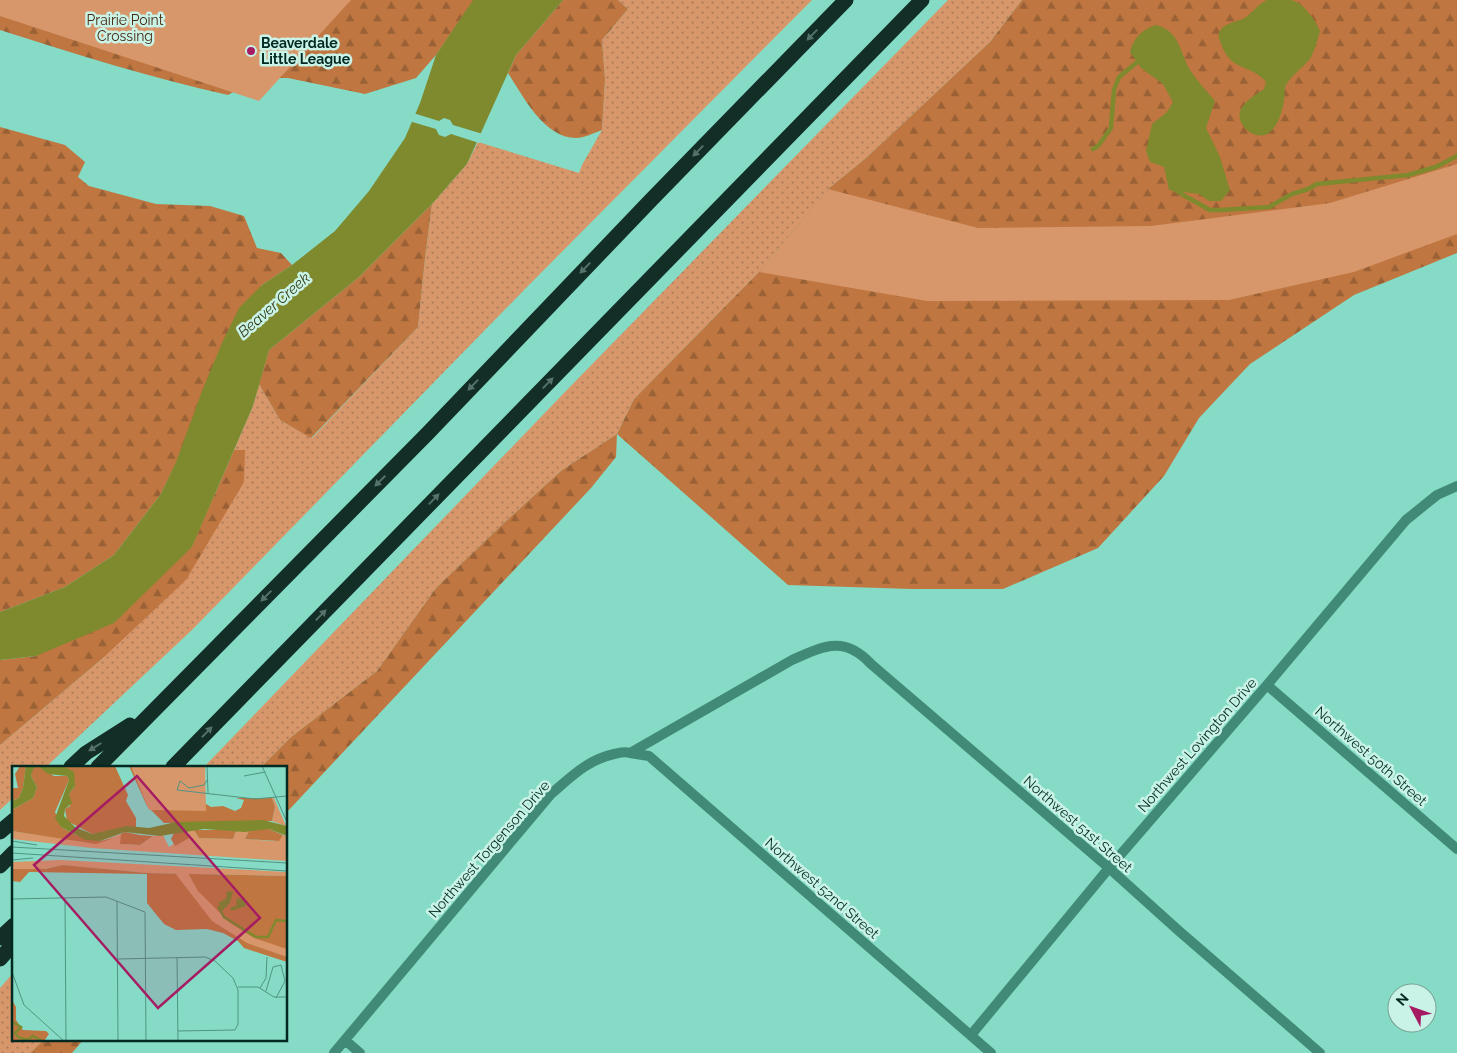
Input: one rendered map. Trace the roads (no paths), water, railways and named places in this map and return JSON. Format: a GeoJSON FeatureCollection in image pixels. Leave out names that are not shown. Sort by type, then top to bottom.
{"type":"FeatureCollection","features":[{"type":"Feature","properties":{"kind":"highway"},"geometry":{"type":"LineString","coordinates":[[99,766],[427,434],[846,0]]}},
{"type":"Feature","properties":{"kind":"highway"},"geometry":{"type":"LineString","coordinates":[[174,766],[922,0]]}},
{"type":"Feature","properties":{"kind":"highway"},"geometry":{"type":"LineString","coordinates":[[72,766],[86,753],[151,712]]}},
{"type":"Feature","properties":{"kind":"highway"},"geometry":{"type":"LineString","coordinates":[[0,832],[12,822]]}},
{"type":"Feature","properties":{"kind":"highway"},"geometry":{"type":"LineString","coordinates":[[0,866],[12,854]]}},
{"type":"Feature","properties":{"kind":"highway"},"geometry":{"type":"LineString","coordinates":[[0,938],[12,927]]}},
{"type":"Feature","properties":{"kind":"highway"},"geometry":{"type":"LineString","coordinates":[[0,960],[12,945]]}},
{"type":"Feature","properties":{"kind":"street","name":"Northwest Lovington Drive"},"geometry":{"type":"LineString","coordinates":[[971,1035],[1109,868],[1406,520],[1437,495],[1457,486]]}},
{"type":"Feature","properties":{"kind":"street","name":"Northwest 51st Street"},"geometry":{"type":"LineString","coordinates":[[806,654],[820,648],[836,646],[850,648],[862,654],[1320,1053]]}},
{"type":"Feature","properties":{"kind":"street","name":"Northwest Torgenson Drive"},"geometry":{"type":"LineString","coordinates":[[334,1053],[551,794],[578,770],[603,757],[630,752],[792,660],[806,654]]}},
{"type":"Feature","properties":{"kind":"street","name":"Northwest 50th Street"},"geometry":{"type":"LineString","coordinates":[[1267,685],[1457,848]]}},
{"type":"Feature","properties":{"kind":"street","name":"Northwest 52nd Street"},"geometry":{"type":"LineString","coordinates":[[630,752],[649,756],[991,1053]]}},
{"type":"Feature","properties":{"kind":"street"},"geometry":{"type":"LineString","coordinates":[[345,1040],[360,1053]]}},
{"type":"Feature","properties":{"kind":"water","name":"Beaver Creek"},"geometry":{"type":"Polygon","coordinates":[[[473,0],[563,0],[516,55],[467,164],[432,204],[359,277],[269,350],[253,406],[192,547],[114,623],[36,656],[0,660],[0,612],[65,587],[114,555],[161,494],[176,462],[222,343],[239,308],[262,285],[292,265],[335,231],[369,191],[405,138],[420,103],[436,55],[473,0]]]}},
{"type":"Feature","properties":{"kind":"water"},"geometry":{"type":"Polygon","coordinates":[[[1267,0],[1296,1],[1308,12],[1320,31],[1311,57],[1286,85],[1282,110],[1277,124],[1271,131],[1262,136],[1251,133],[1242,125],[1240,114],[1241,109],[1246,103],[1264,89],[1266,82],[1258,75],[1237,65],[1230,59],[1222,47],[1219,34],[1228,24],[1246,17],[1267,0]]]}},
{"type":"Feature","properties":{"kind":"water"},"geometry":{"type":"Polygon","coordinates":[[[1156,25],[1170,32],[1174,37],[1190,70],[1215,101],[1206,128],[1220,157],[1230,190],[1221,201],[1209,201],[1199,194],[1169,190],[1164,167],[1150,162],[1146,151],[1152,124],[1167,112],[1173,102],[1163,84],[1141,68],[1130,52],[1139,35],[1156,25]]]}},
{"type":"Feature","properties":{"kind":"waterway"},"geometry":{"type":"LineString","coordinates":[[1093,149],[1098,146],[1111,128],[1114,90],[1119,77],[1141,59]]}},
{"type":"Feature","properties":{"kind":"waterway"},"geometry":{"type":"LineString","coordinates":[[1174,189],[1210,210],[1269,207],[1292,194],[1317,184],[1408,175],[1436,167],[1457,156]]}},
{"type":"Feature","properties":{"kind":"place","name":"Beaverdale Little League"},"geometry":{"type":"Point","coordinates":[251,51]}},
{"type":"Feature","properties":{"kind":"park label","name":"Prairie Point Crossing"},"geometry":{"type":"Point","coordinates":[125,28]}}]}
